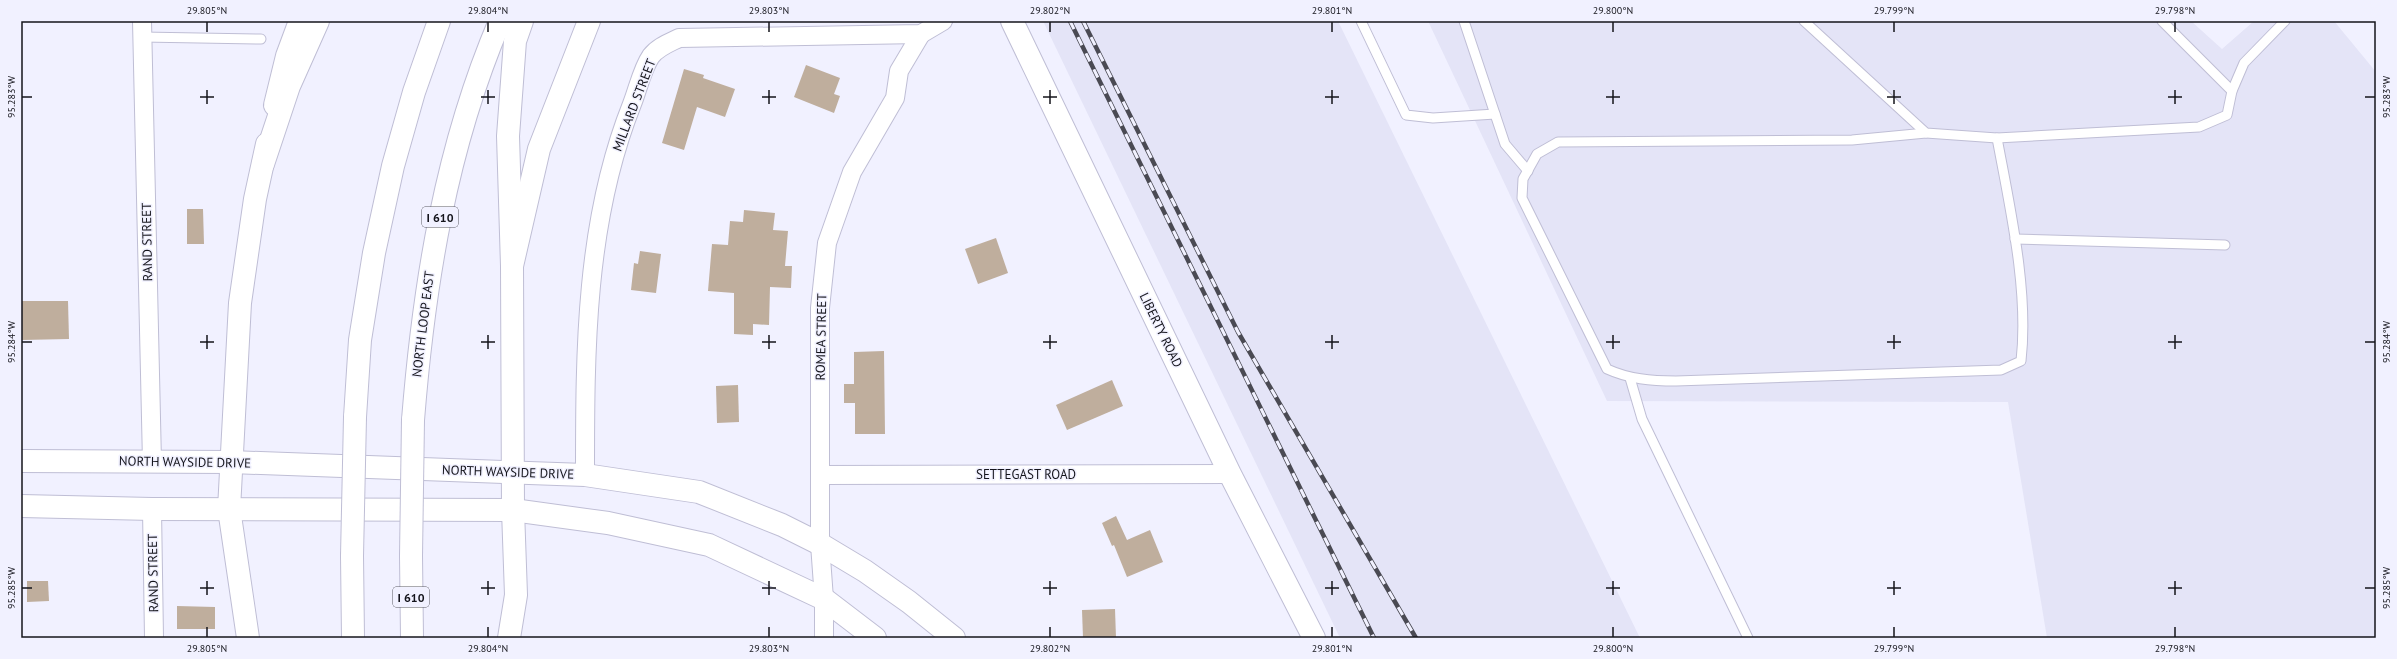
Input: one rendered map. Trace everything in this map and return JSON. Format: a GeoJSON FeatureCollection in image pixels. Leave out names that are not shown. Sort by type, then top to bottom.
{"type":"FeatureCollection","features":[{"type":"Feature","properties":{"kind":"main road"},"geometry":{"type":"LineString","coordinates":[[248,638],[229,509],[240,303],[255,199],[279,83],[300,21]]}},
{"type":"Feature","properties":{"kind":"main road"},"geometry":{"type":"LineString","coordinates":[[263,164],[289,86],[318,21]]}},
{"type":"Feature","properties":{"kind":"main road"},"geometry":{"type":"LineString","coordinates":[[353,638],[352,556],[355,417],[360,340],[374,253],[393,166],[414,92],[439,21]]}},
{"type":"Feature","properties":{"kind":"main road","name":"NORTH LOOP EAST"},"geometry":{"type":"LineString","coordinates":[[412,638],[411,556],[413,420],[419,346],[428,283],[446,188],[468,108],[500,21]]}},
{"type":"Feature","properties":{"kind":"main road"},"geometry":{"type":"LineString","coordinates":[[509,638],[516,595],[513,510],[512,266],[508,136],[515,41],[522,21]]}},
{"type":"Feature","properties":{"kind":"main road"},"geometry":{"type":"LineString","coordinates":[[512,266],[539,149],[589,21]]}},
{"type":"Feature","properties":{"kind":"main road","name":"LIBERTY ROAD"},"geometry":{"type":"LineString","coordinates":[[1012,21],[1230,474],[1314,638]]}},
{"type":"Feature","properties":{"kind":"main road","name":"NORTH WAYSIDE DRIVE"},"geometry":{"type":"LineString","coordinates":[[21,460],[231,462],[585,475],[700,492],[782,525],[820,544],[896,593],[954,638]]}},
{"type":"Feature","properties":{"kind":"main road"},"geometry":{"type":"LineString","coordinates":[[21,506],[152,509],[513,510],[608,523],[709,545],[824,599],[875,638]]}},
{"type":"Feature","properties":{"kind":"street","name":"MILLARD STREET"},"geometry":{"type":"LineString","coordinates":[[585,475],[586,338],[594,251],[619,137],[651,56],[661,46],[679,38],[921,34],[943,21]]}},
{"type":"Feature","properties":{"kind":"street","name":"RAND STREET"},"geometry":{"type":"LineString","coordinates":[[142,29],[152,462]]}},
{"type":"Feature","properties":{"kind":"street","name":"ROMEA STREET"},"geometry":{"type":"LineString","coordinates":[[824,638],[824,599],[820,544],[820,308],[827,242],[852,172],[895,98],[899,71],[921,34]]}},
{"type":"Feature","properties":{"kind":"street","name":"SETTEGAST ROAD"},"geometry":{"type":"LineString","coordinates":[[821,475],[1230,474]]}},
{"type":"Feature","properties":{"kind":"street","name":"RAND STREET"},"geometry":{"type":"LineString","coordinates":[[152,509],[154,638]]}},
{"type":"Feature","properties":{"kind":"lane"},"geometry":{"type":"LineString","coordinates":[[1361,21],[1406,115],[1432,118],[1495,114]]}},
{"type":"Feature","properties":{"kind":"lane"},"geometry":{"type":"LineString","coordinates":[[1464,21],[1505,144],[1528,171]]}},
{"type":"Feature","properties":{"kind":"lane"},"geometry":{"type":"LineString","coordinates":[[1804,21],[1926,133]]}},
{"type":"Feature","properties":{"kind":"lane"},"geometry":{"type":"LineString","coordinates":[[2162,21],[2232,91]]}},
{"type":"Feature","properties":{"kind":"lane"},"geometry":{"type":"LineString","coordinates":[[1997,138],[2015,239],[2023,342],[2021,361],[2000,370],[1676,381],[1650,381],[1630,378],[1607,369],[1522,198],[1523,179],[1537,154],[1558,142],[1852,140],[1926,133],[1997,138],[2199,126],[2227,115],[2232,91],[2244,64],[2285,21]]}},
{"type":"Feature","properties":{"kind":"lane"},"geometry":{"type":"LineString","coordinates":[[142,29],[261,39]]}},
{"type":"Feature","properties":{"kind":"lane"},"geometry":{"type":"LineString","coordinates":[[2015,239],[2225,245]]}},
{"type":"Feature","properties":{"kind":"lane"},"geometry":{"type":"LineString","coordinates":[[1630,378],[1642,419],[1748,638]]}},
{"type":"Feature","properties":{"kind":"shaded area"},"geometry":{"type":"Polygon","coordinates":[[[1043,21],[1338,21],[1640,638],[1340,638],[1043,21]]]}},
{"type":"Feature","properties":{"kind":"shaded area"},"geometry":{"type":"Polygon","coordinates":[[[1428,21],[2191,21],[2222,49],[2254,21],[2334,21],[2376,72],[2376,638],[2047,638],[2008,402],[1607,401],[1428,21]]]}},
{"type":"Feature","properties":{"kind":"building"},"geometry":{"type":"Polygon","coordinates":[[[806,65],[840,78],[834,94],[840,96],[834,113],[794,97],[806,65]]]}},
{"type":"Feature","properties":{"kind":"building"},"geometry":{"type":"Polygon","coordinates":[[[684,69],[704,75],[703,78],[735,89],[725,117],[697,107],[684,150],[662,143],[684,69]]]}},
{"type":"Feature","properties":{"kind":"building"},"geometry":{"type":"Polygon","coordinates":[[[187,209],[203,209],[204,244],[187,244],[187,209]]]}},
{"type":"Feature","properties":{"kind":"building"},"geometry":{"type":"Polygon","coordinates":[[[744,210],[775,213],[773,230],[788,231],[785,266],[792,266],[791,288],[770,287],[769,325],[753,324],[753,335],[734,334],[734,293],[708,291],[712,244],[728,245],[730,221],[743,222],[744,210]]]}},
{"type":"Feature","properties":{"kind":"building"},"geometry":{"type":"Polygon","coordinates":[[[996,238],[1008,273],[978,284],[965,249],[996,238]]]}},
{"type":"Feature","properties":{"kind":"building"},"geometry":{"type":"Polygon","coordinates":[[[640,251],[661,254],[656,293],[631,290],[634,263],[638,264],[640,251]]]}},
{"type":"Feature","properties":{"kind":"building"},"geometry":{"type":"Polygon","coordinates":[[[21,301],[68,301],[69,339],[22,340],[21,301]]]}},
{"type":"Feature","properties":{"kind":"building"},"geometry":{"type":"Polygon","coordinates":[[[884,351],[885,434],[855,434],[855,403],[844,403],[844,384],[854,384],[854,352],[884,351]]]}},
{"type":"Feature","properties":{"kind":"building"},"geometry":{"type":"Polygon","coordinates":[[[1112,380],[1123,406],[1067,430],[1056,405],[1112,380]]]}},
{"type":"Feature","properties":{"kind":"building"},"geometry":{"type":"Polygon","coordinates":[[[738,385],[739,422],[717,423],[716,386],[738,385]]]}},
{"type":"Feature","properties":{"kind":"building"},"geometry":{"type":"Polygon","coordinates":[[[1116,516],[1127,540],[1150,530],[1163,562],[1127,577],[1114,545],[1112,546],[1102,523],[1116,516]]]}},
{"type":"Feature","properties":{"kind":"building"},"geometry":{"type":"Polygon","coordinates":[[[27,581],[48,581],[49,601],[27,602],[27,581]]]}},
{"type":"Feature","properties":{"kind":"building"},"geometry":{"type":"Polygon","coordinates":[[[177,606],[215,607],[215,629],[177,629],[177,606]]]}},
{"type":"Feature","properties":{"kind":"building"},"geometry":{"type":"Polygon","coordinates":[[[1115,609],[1116,638],[1083,638],[1082,610],[1115,609]]]}},
{"type":"Feature","properties":{"kind":"railway"},"geometry":{"type":"LineString","coordinates":[[1070,21],[1374,638]]}},
{"type":"Feature","properties":{"kind":"railway"},"geometry":{"type":"LineString","coordinates":[[1083,21],[1238,332],[1416,638]]}}]}
